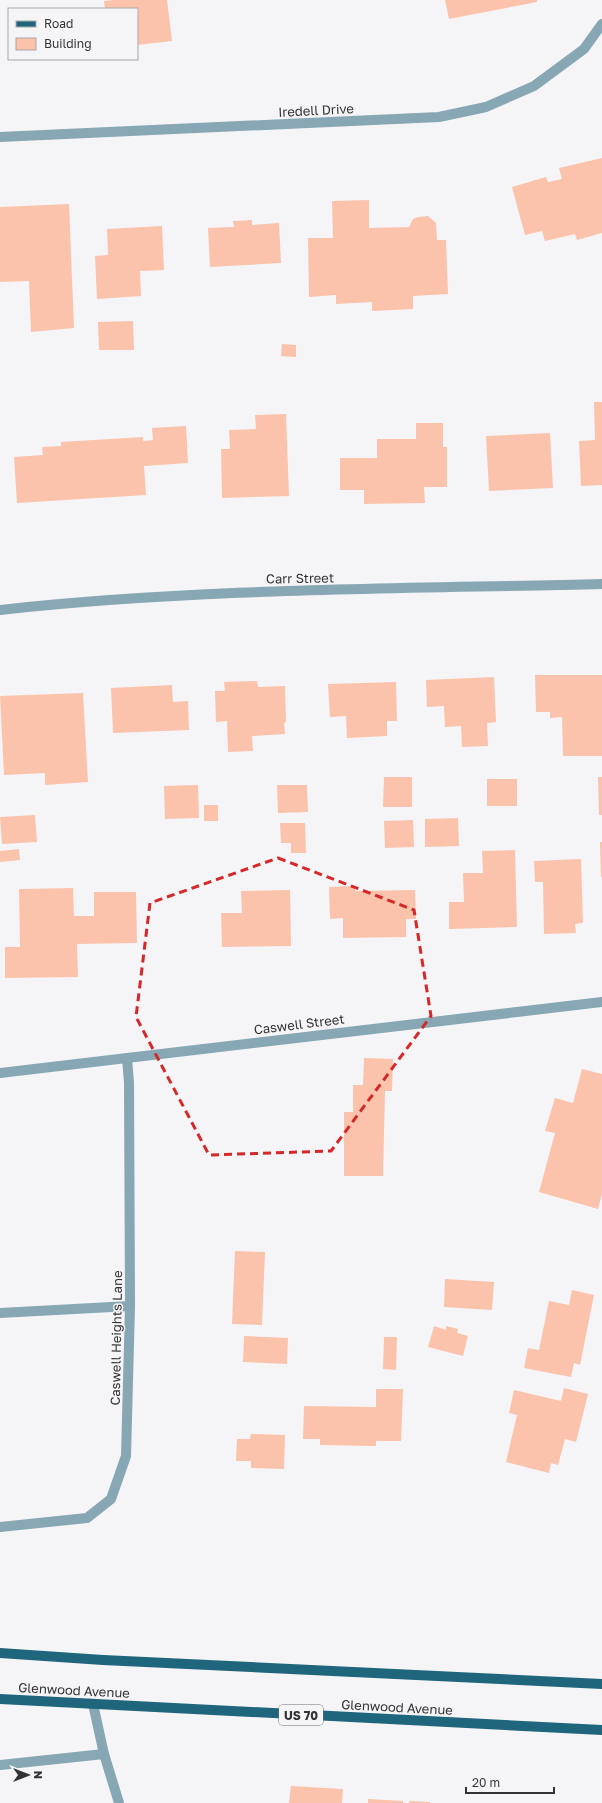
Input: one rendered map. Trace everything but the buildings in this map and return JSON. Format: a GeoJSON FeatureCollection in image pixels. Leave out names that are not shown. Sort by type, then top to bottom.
{"type":"FeatureCollection","features":[{"type":"Feature","properties":{"kind":"main road"},"geometry":{"type":"LineString","coordinates":[[0,1653],[103,1660],[602,1684]]}},
{"type":"Feature","properties":{"kind":"main road","name":"Glenwood Avenue"},"geometry":{"type":"LineString","coordinates":[[0,1699],[602,1730]]}},
{"type":"Feature","properties":{"kind":"street","name":"Iredell Drive"},"geometry":{"type":"LineString","coordinates":[[0,137],[439,117],[486,107],[534,86],[584,48],[602,24]]}},
{"type":"Feature","properties":{"kind":"street","name":"Carr Street"},"geometry":{"type":"LineString","coordinates":[[0,610],[72,602],[261,592],[602,584]]}},
{"type":"Feature","properties":{"kind":"street","name":"Caswell Street"},"geometry":{"type":"LineString","coordinates":[[0,1073],[602,1002]]}},
{"type":"Feature","properties":{"kind":"street","name":"Caswell Heights Lane"},"geometry":{"type":"LineString","coordinates":[[0,1527],[87,1518],[111,1499],[126,1456],[130,1306],[129,1083],[127,1058]]}},
{"type":"Feature","properties":{"kind":"street"},"geometry":{"type":"LineString","coordinates":[[0,1313],[130,1306]]}},
{"type":"Feature","properties":{"kind":"street"},"geometry":{"type":"LineString","coordinates":[[93,1704],[104,1754],[120,1803]]}},
{"type":"Feature","properties":{"kind":"street"},"geometry":{"type":"LineString","coordinates":[[0,1765],[104,1754]]}},
{"type":"Feature","properties":{"kind":"highlighted area"},"geometry":{"type":"Polygon","coordinates":[[[278,858],[414,910],[431,1016],[331,1151],[209,1155],[136,1017],[150,903],[278,858]]]}}]}
